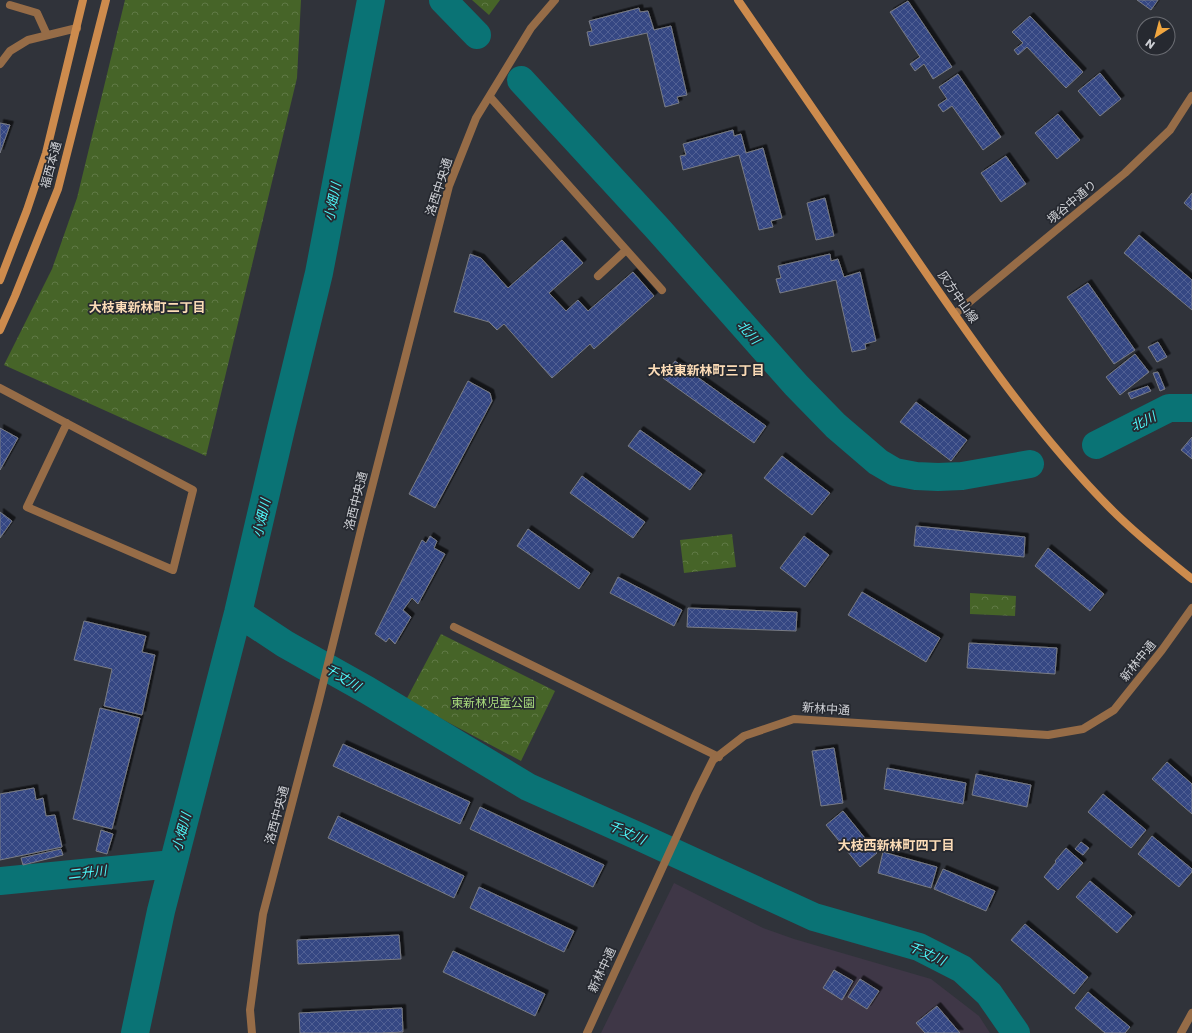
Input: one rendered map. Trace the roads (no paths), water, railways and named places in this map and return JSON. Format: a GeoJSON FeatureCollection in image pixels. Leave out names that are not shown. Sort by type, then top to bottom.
{"type":"FeatureCollection","features":[{"type":"Feature","properties":{"kind":"main road","name":"福西本通"},"geometry":{"type":"LineString","coordinates":[[0,280],[27,210],[46,153],[83,0]]}},
{"type":"Feature","properties":{"kind":"main road","name":"福西本通"},"geometry":{"type":"LineString","coordinates":[[0,330],[58,189],[106,0]]}},
{"type":"Feature","properties":{"kind":"main road","name":"灰方中山線"},"geometry":{"type":"LineString","coordinates":[[738,0],[955,314],[1032,419],[1074,469],[1114,512],[1154,548],[1192,579]]}},
{"type":"Feature","properties":{"kind":"street","name":"洛西中央通"},"geometry":{"type":"LineString","coordinates":[[252,1033],[250,1010],[263,914],[322,688],[449,186],[476,118],[532,28],[555,0]]}},
{"type":"Feature","properties":{"kind":"street"},"geometry":{"type":"LineString","coordinates":[[10,5],[38,13],[47,35]]}},
{"type":"Feature","properties":{"kind":"street"},"geometry":{"type":"LineString","coordinates":[[0,64],[10,51],[28,40],[77,28]]}},
{"type":"Feature","properties":{"kind":"street","name":"境谷中通り"},"geometry":{"type":"LineString","coordinates":[[955,314],[1125,173],[1170,130],[1192,96]]}},
{"type":"Feature","properties":{"kind":"street"},"geometry":{"type":"LineString","coordinates":[[490,97],[662,290]]}},
{"type":"Feature","properties":{"kind":"street"},"geometry":{"type":"LineString","coordinates":[[598,276],[626,250]]}},
{"type":"Feature","properties":{"kind":"street"},"geometry":{"type":"LineString","coordinates":[[0,388],[67,423],[193,490],[173,570],[27,507],[67,423]]}},
{"type":"Feature","properties":{"kind":"street","name":"新林中通"},"geometry":{"type":"LineString","coordinates":[[587,1033],[713,760],[744,736],[794,719],[1048,735],[1083,728],[1114,710],[1162,650],[1192,608]]}},
{"type":"Feature","properties":{"kind":"street"},"geometry":{"type":"LineString","coordinates":[[454,627],[718,757]]}},
{"type":"Feature","properties":{"kind":"street"},"geometry":{"type":"LineString","coordinates":[[1181,1033],[1189,1025],[1192,1013]]}},
{"type":"Feature","properties":{"kind":"waterway","name":"小畑川"},"geometry":{"type":"LineString","coordinates":[[135,1033],[161,911],[238,613],[319,273],[371,0]]}},
{"type":"Feature","properties":{"kind":"waterway","name":"北川"},"geometry":{"type":"LineString","coordinates":[[443,0],[477,35]]}},
{"type":"Feature","properties":{"kind":"waterway","name":"北川"},"geometry":{"type":"LineString","coordinates":[[521,80],[658,229],[796,385],[836,426],[878,462],[895,472],[916,476],[938,477],[962,476],[1030,464]]}},
{"type":"Feature","properties":{"kind":"waterway","name":"北川"},"geometry":{"type":"LineString","coordinates":[[1096,445],[1169,408],[1192,408]]}},
{"type":"Feature","properties":{"kind":"waterway","name":"千丈川"},"geometry":{"type":"LineString","coordinates":[[238,613],[285,644],[367,690],[528,787],[814,917],[919,947],[962,969],[989,994],[1016,1033]]}},
{"type":"Feature","properties":{"kind":"waterway","name":"二升川"},"geometry":{"type":"LineString","coordinates":[[0,881],[173,864]]}},
{"type":"Feature","properties":{"kind":"district","name":"大枝東新林町二丁目"},"geometry":{"type":"Point","coordinates":[147,307]}},
{"type":"Feature","properties":{"kind":"district","name":"大枝東新林町三丁目"},"geometry":{"type":"Point","coordinates":[706,370]}},
{"type":"Feature","properties":{"kind":"district","name":"大枝西新林町四丁目"},"geometry":{"type":"Point","coordinates":[896,845]}},
{"type":"Feature","properties":{"kind":"park label","name":"東新林児童公園"},"geometry":{"type":"Point","coordinates":[493,703]}}]}
